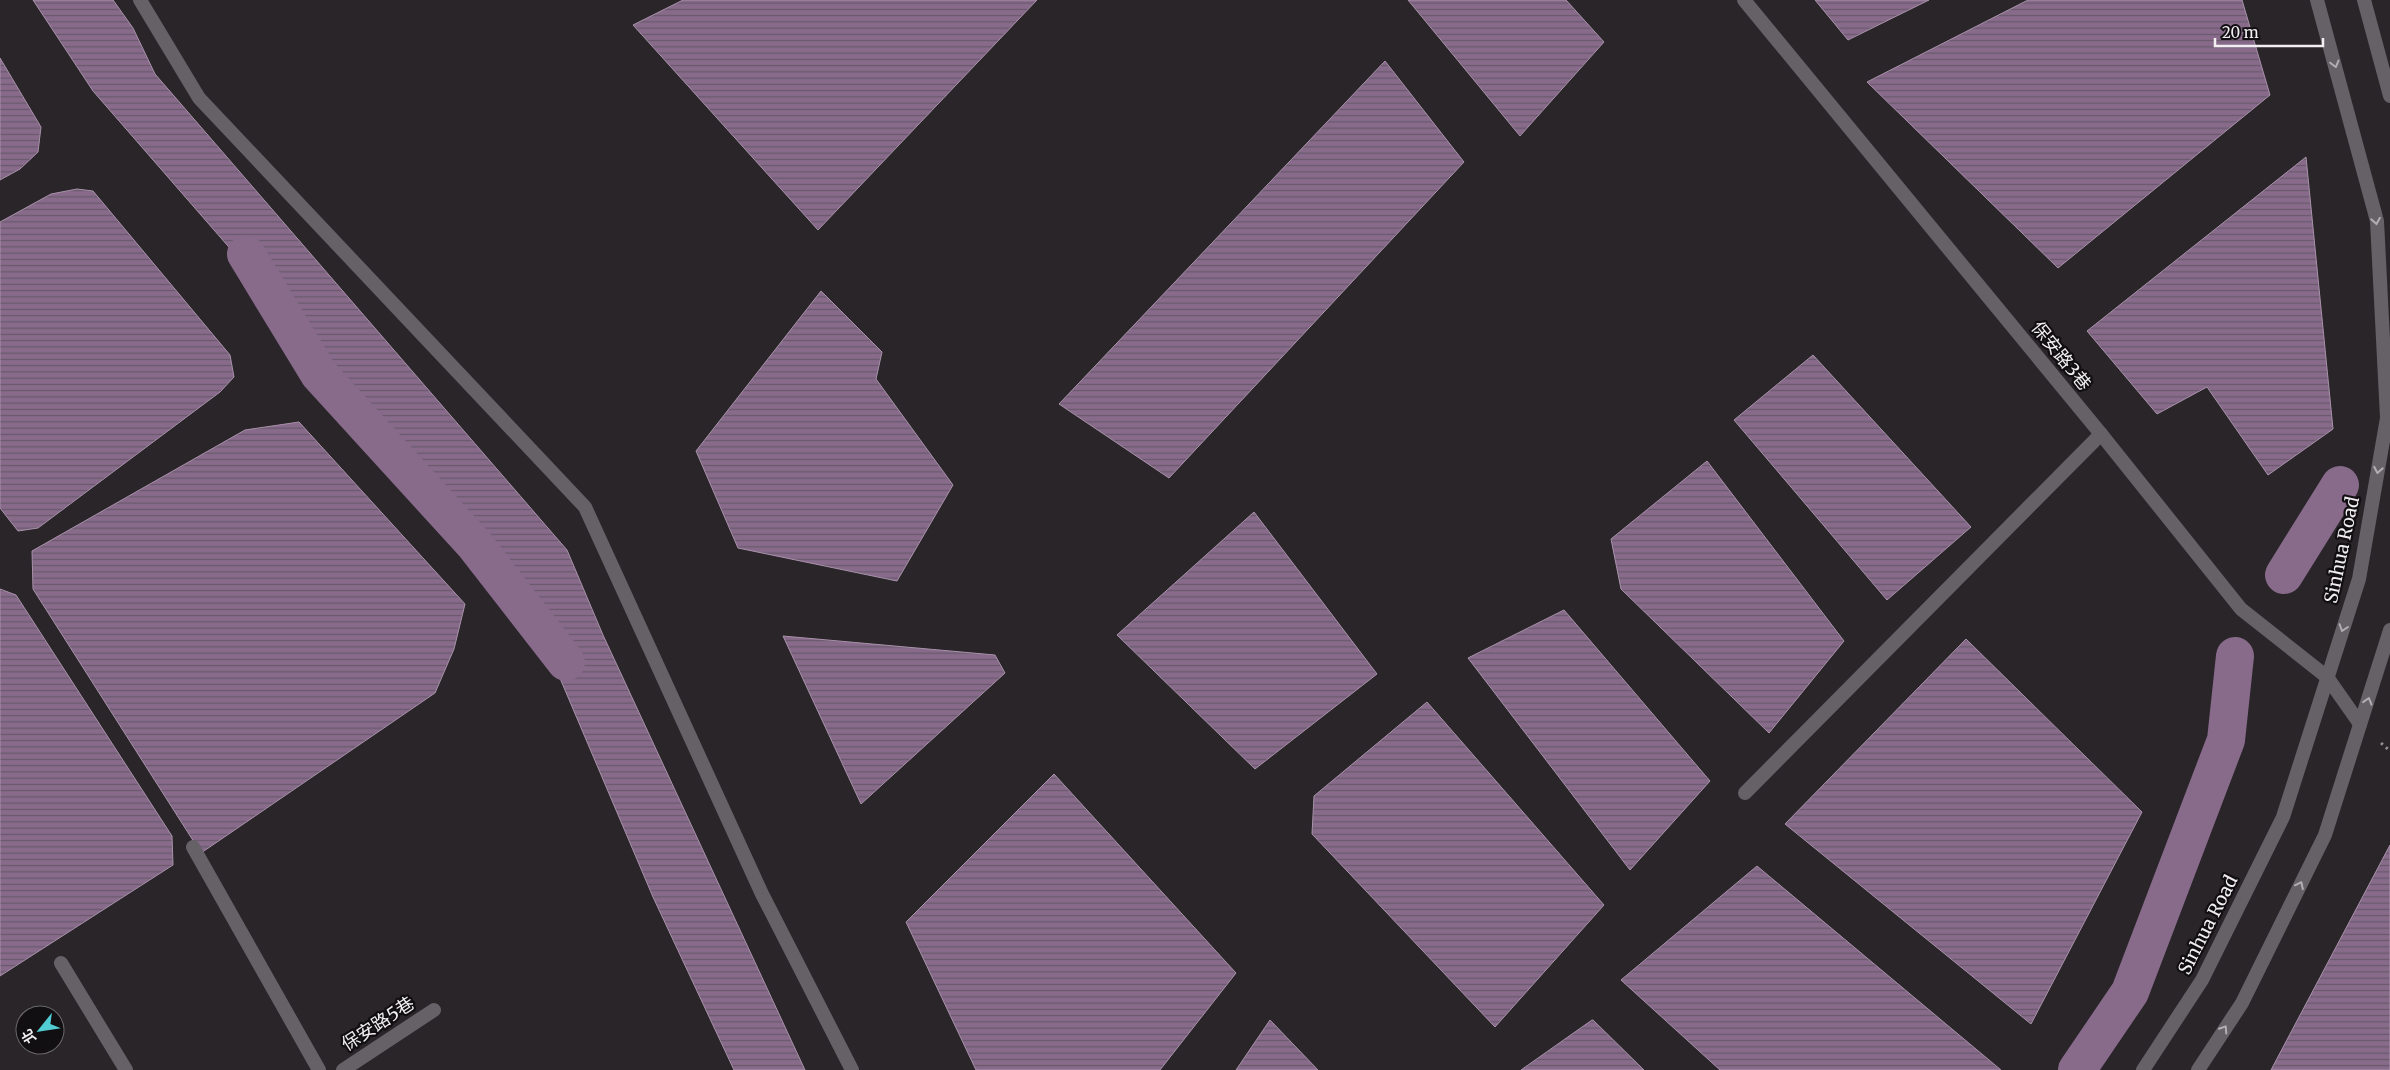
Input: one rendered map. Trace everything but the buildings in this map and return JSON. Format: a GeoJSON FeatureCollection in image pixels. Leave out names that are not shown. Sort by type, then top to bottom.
{"type":"FeatureCollection","features":[{"type":"Feature","properties":{"kind":"street"},"geometry":{"type":"LineString","coordinates":[[140,0],[199,98],[585,507],[762,894],[852,1070]]}},
{"type":"Feature","properties":{"kind":"street","name":"保安路3巷"},"geometry":{"type":"LineString","coordinates":[[1744,0],[2101,434],[2241,609],[2327,677],[2360,724]]}},
{"type":"Feature","properties":{"kind":"street","name":"Sinhua Road"},"geometry":{"type":"LineString","coordinates":[[2143,1070],[2202,980],[2282,817],[2359,578],[2387,418],[2377,221],[2317,0]]}},
{"type":"Feature","properties":{"kind":"street"},"geometry":{"type":"LineString","coordinates":[[2364,0],[2390,96]]}},
{"type":"Feature","properties":{"kind":"street"},"geometry":{"type":"LineString","coordinates":[[1745,793],[2101,434]]}},
{"type":"Feature","properties":{"kind":"street"},"geometry":{"type":"LineString","coordinates":[[2198,1070],[2242,1002],[2325,835],[2390,630]]}},
{"type":"Feature","properties":{"kind":"street"},"geometry":{"type":"LineString","coordinates":[[193,846],[320,1070]]}},
{"type":"Feature","properties":{"kind":"street"},"geometry":{"type":"LineString","coordinates":[[61,963],[126,1070]]}},
{"type":"Feature","properties":{"kind":"street","name":"保安路5巷"},"geometry":{"type":"LineString","coordinates":[[343,1070],[434,1010]]}},
{"type":"Feature","properties":{"kind":"shaded area"},"geometry":{"type":"Polygon","coordinates":[[[33,0],[113,0],[133,28],[155,74],[567,550],[603,635],[805,1070],[734,1070],[653,897],[545,643],[510,570],[93,91],[33,0]]]}},
{"type":"Feature","properties":{"kind":"shaded area"},"geometry":{"type":"Polygon","coordinates":[[[683,0],[1037,0],[818,230],[633,25],[683,0]]]}},
{"type":"Feature","properties":{"kind":"shaded area"},"geometry":{"type":"Polygon","coordinates":[[[1408,0],[1566,0],[1604,42],[1520,136],[1408,0]]]}},
{"type":"Feature","properties":{"kind":"shaded area"},"geometry":{"type":"Polygon","coordinates":[[[1815,0],[1929,0],[1848,40],[1815,0]]]}},
{"type":"Feature","properties":{"kind":"shaded area"},"geometry":{"type":"Polygon","coordinates":[[[2028,0],[2242,0],[2270,95],[2058,268],[1867,82],[2028,0]]]}},
{"type":"Feature","properties":{"kind":"shaded area"},"geometry":{"type":"Polygon","coordinates":[[[0,58],[41,127],[38,152],[20,169],[0,180],[0,58]]]}},
{"type":"Feature","properties":{"kind":"shaded area"},"geometry":{"type":"Polygon","coordinates":[[[1385,61],[1464,162],[1169,478],[1059,404],[1385,61]]]}},
{"type":"Feature","properties":{"kind":"shaded area"},"geometry":{"type":"Polygon","coordinates":[[[2306,157],[2333,429],[2268,475],[2207,387],[2157,414],[2087,331],[2306,157]]]}},
{"type":"Feature","properties":{"kind":"shaded area"},"geometry":{"type":"Polygon","coordinates":[[[77,189],[93,191],[230,355],[234,377],[220,392],[38,528],[18,531],[0,508],[0,222],[51,194],[77,189]]]}},
{"type":"Feature","properties":{"kind":"shaded area"},"geometry":{"type":"Polygon","coordinates":[[[821,291],[882,352],[876,379],[953,485],[897,581],[738,548],[696,451],[821,291]]]}},
{"type":"Feature","properties":{"kind":"shaded area"},"geometry":{"type":"Polygon","coordinates":[[[1813,355],[1971,527],[1887,600],[1734,420],[1813,355]]]}},
{"type":"Feature","properties":{"kind":"shaded area"},"geometry":{"type":"Polygon","coordinates":[[[299,422],[465,604],[454,649],[435,693],[201,853],[33,589],[32,551],[245,430],[299,422]]]}},
{"type":"Feature","properties":{"kind":"shaded area"},"geometry":{"type":"Polygon","coordinates":[[[1707,461],[1844,641],[1769,733],[1621,589],[1611,539],[1707,461]]]}},
{"type":"Feature","properties":{"kind":"shaded area"},"geometry":{"type":"Polygon","coordinates":[[[1254,512],[1377,674],[1255,769],[1117,635],[1254,512]]]}},
{"type":"Feature","properties":{"kind":"shaded area"},"geometry":{"type":"Polygon","coordinates":[[[0,589],[16,595],[172,836],[173,865],[0,976],[0,589]]]}},
{"type":"Feature","properties":{"kind":"shaded area"},"geometry":{"type":"Polygon","coordinates":[[[1564,610],[1710,781],[1630,870],[1468,658],[1564,610]]]}},
{"type":"Feature","properties":{"kind":"shaded area"},"geometry":{"type":"Polygon","coordinates":[[[783,636],[995,655],[1005,673],[861,804],[783,636]]]}},
{"type":"Feature","properties":{"kind":"shaded area"},"geometry":{"type":"Polygon","coordinates":[[[1966,639],[2142,812],[2031,1024],[1785,824],[1966,639]]]}},
{"type":"Feature","properties":{"kind":"shaded area"},"geometry":{"type":"Polygon","coordinates":[[[1427,702],[1604,905],[1495,1027],[1312,834],[1314,796],[1427,702]]]}},
{"type":"Feature","properties":{"kind":"shaded area"},"geometry":{"type":"Polygon","coordinates":[[[1054,774],[1236,973],[1160,1070],[976,1070],[906,922],[1054,774]]]}},
{"type":"Feature","properties":{"kind":"shaded area"},"geometry":{"type":"Polygon","coordinates":[[[2390,845],[2390,1070],[2271,1070],[2390,845]]]}},
{"type":"Feature","properties":{"kind":"shaded area"},"geometry":{"type":"Polygon","coordinates":[[[1757,866],[2001,1070],[1720,1070],[1621,980],[1757,866]]]}},
{"type":"Feature","properties":{"kind":"shaded area"},"geometry":{"type":"Polygon","coordinates":[[[1270,1020],[1318,1070],[1236,1070],[1270,1020]]]}},
{"type":"Feature","properties":{"kind":"shaded area"},"geometry":{"type":"Polygon","coordinates":[[[1592,1020],[1644,1070],[1521,1070],[1592,1020]]]}},
{"type":"Feature","properties":{"kind":"waterway"},"geometry":{"type":"LineString","coordinates":[[246,254],[319,374],[475,545],[566,662]]}},
{"type":"Feature","properties":{"kind":"waterway"},"geometry":{"type":"LineString","coordinates":[[2284,575],[2340,485]]}},
{"type":"Feature","properties":{"kind":"waterway"},"geometry":{"type":"LineString","coordinates":[[2077,1070],[2130,992],[2226,740],[2235,656]]}}]}
